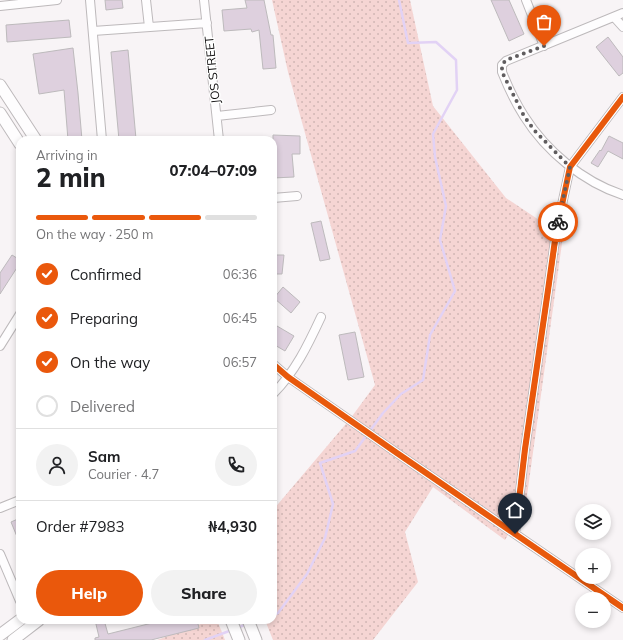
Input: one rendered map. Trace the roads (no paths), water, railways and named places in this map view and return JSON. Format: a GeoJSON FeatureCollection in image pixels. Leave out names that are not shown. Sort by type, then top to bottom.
{"type":"FeatureCollection","features":[{"type":"Feature","properties":{"kind":"main road"},"geometry":{"type":"LineString","coordinates":[[0,85],[33,136]]}},
{"type":"Feature","properties":{"kind":"main road"},"geometry":{"type":"LineString","coordinates":[[0,113],[16,138]]}},
{"type":"Feature","properties":{"kind":"main road"},"geometry":{"type":"LineString","coordinates":[[0,635],[16,623]]}},
{"type":"Feature","properties":{"kind":"main road"},"geometry":{"type":"LineString","coordinates":[[13,640],[30,624]]}},
{"type":"Feature","properties":{"kind":"main road"},"geometry":{"type":"LineString","coordinates":[[233,624],[239,640]]}},
{"type":"Feature","properties":{"kind":"main road"},"geometry":{"type":"LineString","coordinates":[[250,624],[256,640]]}},
{"type":"Feature","properties":{"kind":"street"},"geometry":{"type":"LineString","coordinates":[[0,6],[57,0]]}},
{"type":"Feature","properties":{"kind":"street"},"geometry":{"type":"LineString","coordinates":[[90,0],[102,136]]}},
{"type":"Feature","properties":{"kind":"street"},"geometry":{"type":"LineString","coordinates":[[146,0],[149,27]]}},
{"type":"Feature","properties":{"kind":"street","name":"JOS STREET"},"geometry":{"type":"LineString","coordinates":[[204,0],[219,136]]}},
{"type":"Feature","properties":{"kind":"street"},"geometry":{"type":"LineString","coordinates":[[526,0],[544,46]]}},
{"type":"Feature","properties":{"kind":"street"},"geometry":{"type":"LineString","coordinates":[[623,13],[506,60],[502,65],[502,72],[511,93],[534,130],[570,167],[591,180],[623,194]]}},
{"type":"Feature","properties":{"kind":"street"},"geometry":{"type":"LineString","coordinates":[[614,17],[623,28]]}},
{"type":"Feature","properties":{"kind":"street"},"geometry":{"type":"LineString","coordinates":[[93,31],[207,23]]}},
{"type":"Feature","properties":{"kind":"street"},"geometry":{"type":"LineString","coordinates":[[515,534],[525,449],[556,233],[570,167],[622,101]]}},
{"type":"Feature","properties":{"kind":"street"},"geometry":{"type":"LineString","coordinates":[[217,116],[271,110]]}},
{"type":"Feature","properties":{"kind":"street"},"geometry":{"type":"LineString","coordinates":[[277,198],[297,196]]}},
{"type":"Feature","properties":{"kind":"street"},"geometry":{"type":"LineString","coordinates":[[277,389],[288,376],[308,344],[321,317]]}},
{"type":"Feature","properties":{"kind":"street"},"geometry":{"type":"LineString","coordinates":[[1,340],[16,319]]}},
{"type":"Feature","properties":{"kind":"street"},"geometry":{"type":"LineString","coordinates":[[277,367],[394,451],[623,608]]}},
{"type":"Feature","properties":{"kind":"street"},"geometry":{"type":"LineString","coordinates":[[0,508],[16,502]]}},
{"type":"Feature","properties":{"kind":"street"},"geometry":{"type":"LineString","coordinates":[[0,554],[16,592]]}},
{"type":"Feature","properties":{"kind":"waterway"},"geometry":{"type":"LineString","coordinates":[[277,613],[307,574],[325,538],[333,504],[320,463],[355,451],[383,413],[401,394],[423,380],[430,335],[455,291],[440,240],[446,206],[435,157],[433,134],[457,90],[456,60],[436,42],[408,43],[399,0]]}},
{"type":"Feature","properties":{"kind":"waterway"},"geometry":{"type":"LineString","coordinates":[[237,628],[247,624]]}},
{"type":"Feature","properties":{"kind":"waterway"},"geometry":{"type":"LineString","coordinates":[[205,640],[232,630]]}}]}
